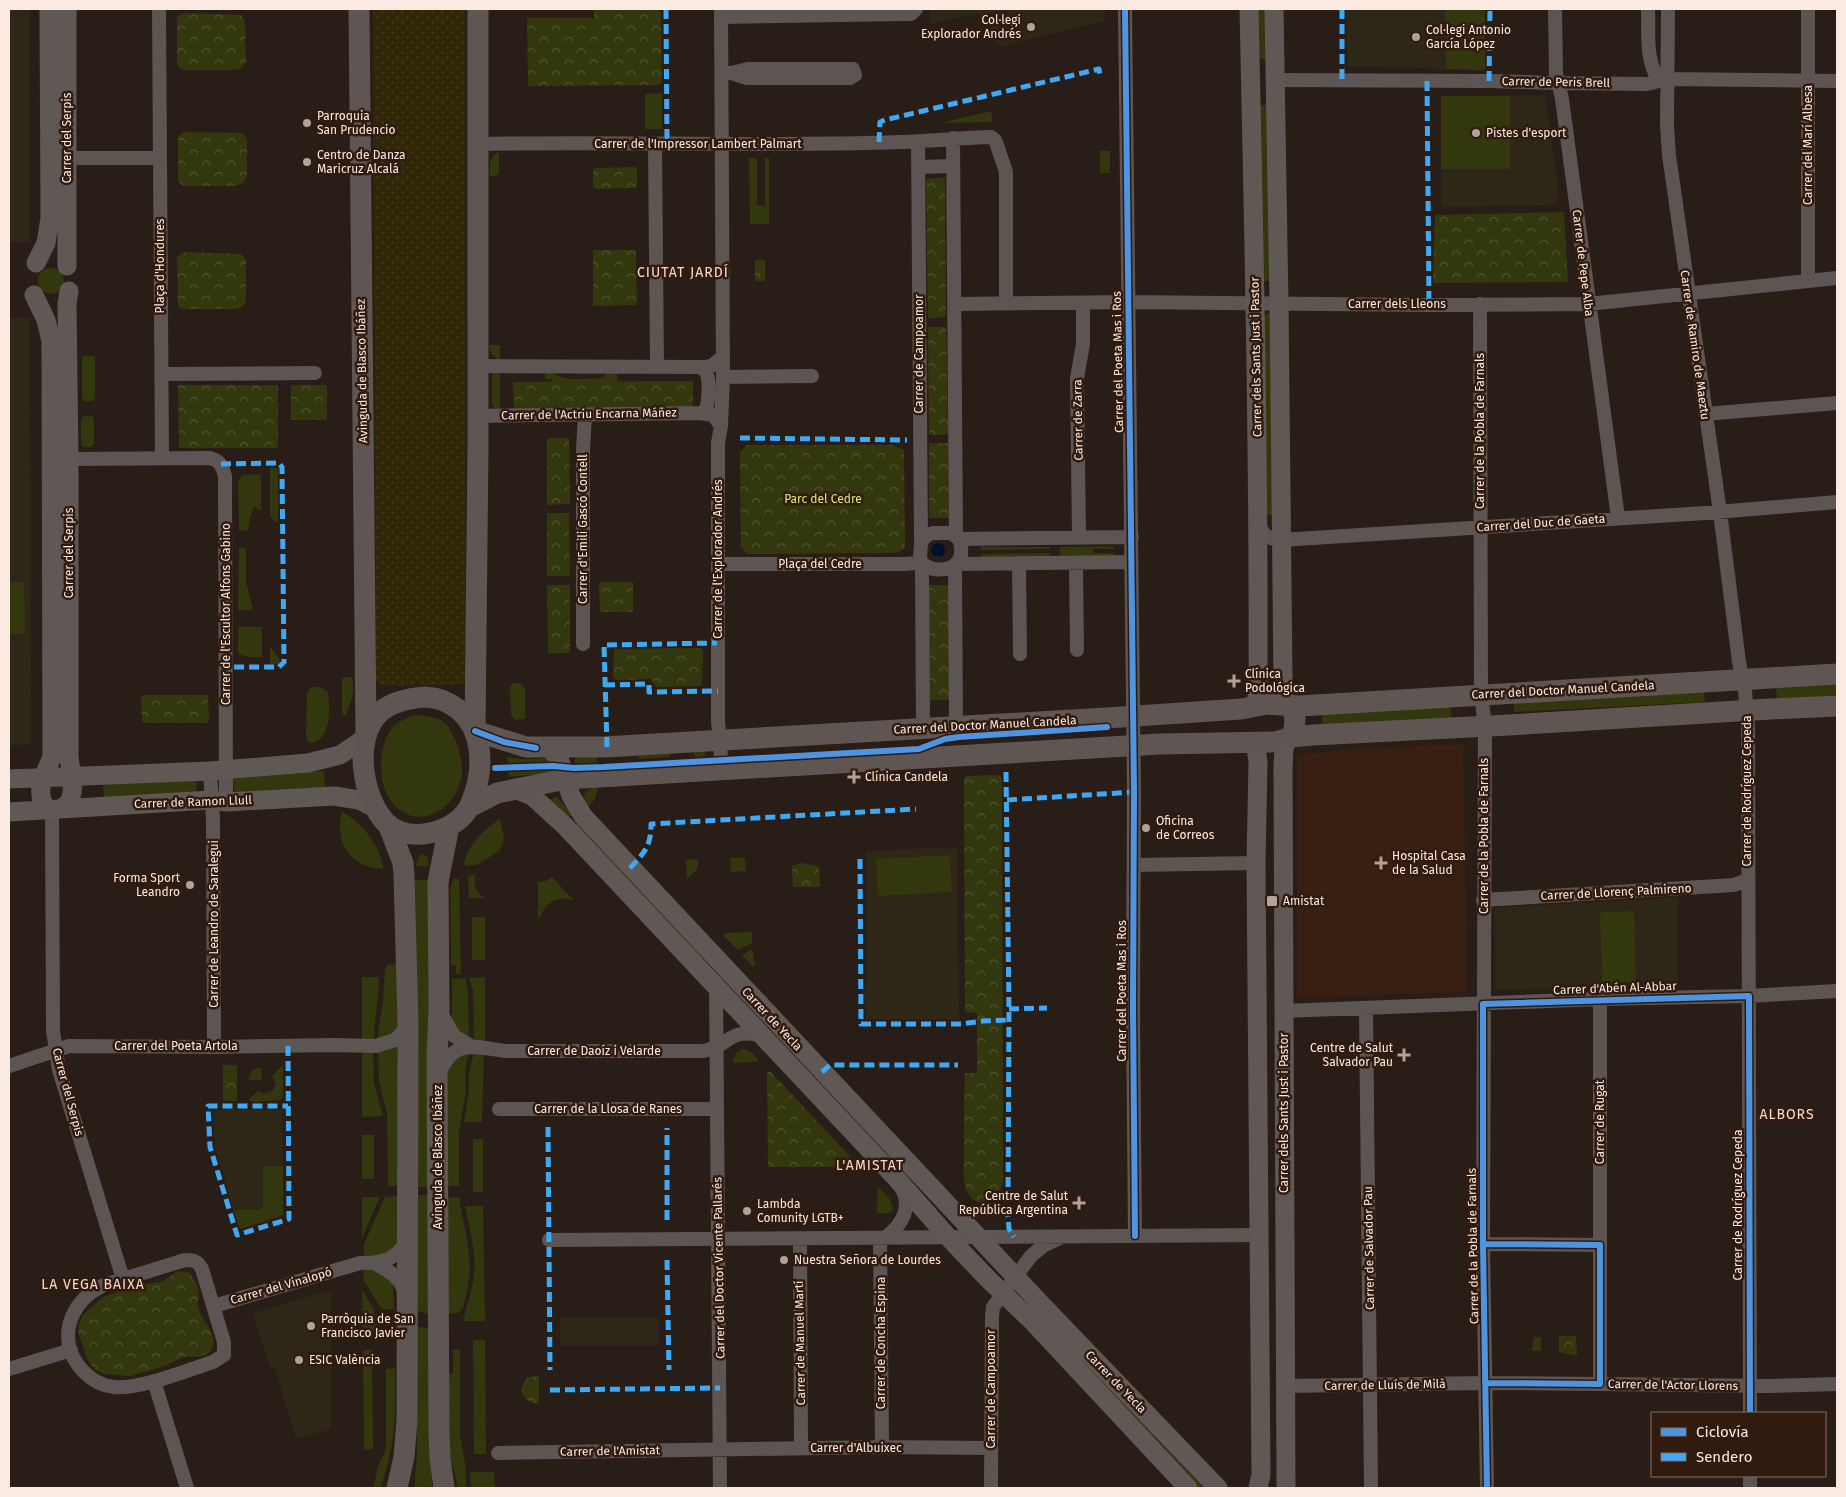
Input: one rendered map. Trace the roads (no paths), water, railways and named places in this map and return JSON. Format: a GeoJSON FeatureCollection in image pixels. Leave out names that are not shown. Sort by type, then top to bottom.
{"type":"FeatureCollection","features":[{"type":"Feature","properties":{"kind":"main road","name":"Avinguda de Blasco Ibáñez"},"geometry":{"type":"LineString","coordinates":[[359,9],[365,736]]}},
{"type":"Feature","properties":{"kind":"main road"},"geometry":{"type":"LineString","coordinates":[[470,807],[479,775],[475,730],[478,416],[478,9]]}},
{"type":"Feature","properties":{"kind":"main road","name":"Carrer del Doctor Manuel Candela"},"geometry":{"type":"LineString","coordinates":[[1288,704],[1837,674]]}},
{"type":"Feature","properties":{"kind":"main road"},"geometry":{"type":"LineString","coordinates":[[397,1488],[406,1440],[406,1303],[409,1237],[408,1023],[404,868],[366,782],[363,763],[365,736],[371,723],[380,712],[392,704],[409,698],[426,697],[442,700],[457,708],[468,718],[475,730]]}},
{"type":"Feature","properties":{"kind":"main road"},"geometry":{"type":"LineString","coordinates":[[1253,742],[1249,737],[1247,723],[1253,706],[1288,704],[1293,711],[1295,722],[1294,733],[1289,738]]}},
{"type":"Feature","properties":{"kind":"main road","name":"Carrer del Doctor Manuel Candela"},"geometry":{"type":"LineString","coordinates":[[475,730],[520,746],[549,748],[603,747],[956,727],[1253,706]]}},
{"type":"Feature","properties":{"kind":"main road"},"geometry":{"type":"LineString","coordinates":[[382,816],[402,832],[414,835],[426,834],[450,826],[470,807],[497,793],[566,779],[953,758],[1133,746],[1253,742],[1313,735],[1837,706]]}},
{"type":"Feature","properties":{"kind":"main road"},"geometry":{"type":"LineString","coordinates":[[953,758],[960,749],[959,732],[956,727]]}},
{"type":"Feature","properties":{"kind":"main road"},"geometry":{"type":"LineString","coordinates":[[923,729],[919,740],[920,754],[923,759]]}},
{"type":"Feature","properties":{"kind":"main road","name":"Avinguda de Blasco Ibáñez"},"geometry":{"type":"LineString","coordinates":[[444,1488],[439,1432],[438,882],[450,826]]}},
{"type":"Feature","properties":{"kind":"street","name":"Carrer del Serpis"},"geometry":{"type":"LineString","coordinates":[[36,263],[46,243],[50,218],[49,9]]}},
{"type":"Feature","properties":{"kind":"street","name":"Carrer del Serpis"},"geometry":{"type":"LineString","coordinates":[[67,9],[67,266]]}},
{"type":"Feature","properties":{"kind":"street","name":"Plaça d'Hondures"},"geometry":{"type":"LineString","coordinates":[[159,9],[162,458]]}},
{"type":"Feature","properties":{"kind":"street","name":"Carrer del Poeta Mas i Ros"},"geometry":{"type":"LineString","coordinates":[[1125,9],[1132,537],[1135,1236]]}},
{"type":"Feature","properties":{"kind":"street","name":"Carrer dels Sants Just i Pastor"},"geometry":{"type":"LineString","coordinates":[[1250,9],[1258,518],[1258,694],[1253,706]]}},
{"type":"Feature","properties":{"kind":"street","name":"Carrer dels Sants Just i Pastor"},"geometry":{"type":"LineString","coordinates":[[1274,9],[1280,304],[1283,693],[1288,704]]}},
{"type":"Feature","properties":{"kind":"street","name":"Carrer de Pepe Alba"},"geometry":{"type":"LineString","coordinates":[[1555,9],[1556,73],[1562,99],[1618,518]]}},
{"type":"Feature","properties":{"kind":"street","name":"Carrer de Ramiro de Maeztu"},"geometry":{"type":"LineString","coordinates":[[1648,9],[1649,59],[1652,70],[1663,80]]}},
{"type":"Feature","properties":{"kind":"street","name":"Carrer de Ramiro de Maeztu"},"geometry":{"type":"LineString","coordinates":[[1668,9],[1663,80],[1669,155],[1743,680]]}},
{"type":"Feature","properties":{"kind":"street","name":"Carrer del Marí Albesa"},"geometry":{"type":"LineString","coordinates":[[1808,9],[1808,280]]}},
{"type":"Feature","properties":{"kind":"street"},"geometry":{"type":"LineString","coordinates":[[721,13],[914,11]]}},
{"type":"Feature","properties":{"kind":"street","name":"Carrer de l'Explorador Andrés"},"geometry":{"type":"LineString","coordinates":[[718,741],[718,443],[721,426],[723,377],[721,144],[727,73],[721,13]]}},
{"type":"Feature","properties":{"kind":"street"},"geometry":{"type":"LineString","coordinates":[[849,68],[853,69],[855,75],[850,78],[747,78],[727,73],[748,69],[849,68]]}},
{"type":"Feature","properties":{"kind":"street"},"geometry":{"type":"LineString","coordinates":[[1251,81],[1275,80]]}},
{"type":"Feature","properties":{"kind":"street","name":"Carrer de Peris Brell"},"geometry":{"type":"LineString","coordinates":[[1275,80],[1490,80],[1647,84],[1663,80],[1837,81]]}},
{"type":"Feature","properties":{"kind":"street"},"geometry":{"type":"LineString","coordinates":[[918,141],[991,137],[995,140],[1005,167],[1006,303]]}},
{"type":"Feature","properties":{"kind":"street"},"geometry":{"type":"LineString","coordinates":[[953,138],[957,537],[961,553],[956,565],[956,727]]}},
{"type":"Feature","properties":{"kind":"street","name":"Carrer de l'Impressor Lambert Palmart"},"geometry":{"type":"LineString","coordinates":[[478,144],[655,145],[918,141]]}},
{"type":"Feature","properties":{"kind":"street","name":"Carrer de Campoamor"},"geometry":{"type":"LineString","coordinates":[[918,141],[921,540]]}},
{"type":"Feature","properties":{"kind":"street"},"geometry":{"type":"LineString","coordinates":[[655,145],[657,366]]}},
{"type":"Feature","properties":{"kind":"street"},"geometry":{"type":"LineString","coordinates":[[67,158],[160,158]]}},
{"type":"Feature","properties":{"kind":"street"},"geometry":{"type":"LineString","coordinates":[[919,167],[953,166]]}},
{"type":"Feature","properties":{"kind":"street"},"geometry":{"type":"LineString","coordinates":[[49,258],[56,259],[67,266],[72,279],[69,291],[64,297],[53,302],[41,300],[34,296],[28,282],[31,269],[36,263],[49,258]]}},
{"type":"Feature","properties":{"kind":"street","name":"Carrer dels Lleons"},"geometry":{"type":"LineString","coordinates":[[955,304],[1129,302],[1588,304],[1837,278]]}},
{"type":"Feature","properties":{"kind":"street","name":"Carrer del Serpis"},"geometry":{"type":"LineString","coordinates":[[53,810],[68,804],[71,798],[69,756],[67,304],[69,291]]}},
{"type":"Feature","properties":{"kind":"street","name":"Carrer del Serpis"},"geometry":{"type":"LineString","coordinates":[[34,296],[46,320],[51,341],[52,757],[42,778],[39,790],[43,804],[53,810]]}},
{"type":"Feature","properties":{"kind":"street","name":"Carrer de Zarra"},"geometry":{"type":"LineString","coordinates":[[1080,537],[1077,378],[1083,344],[1082,303]]}},
{"type":"Feature","properties":{"kind":"street","name":"Carrer de la Pobla de Farnals"},"geometry":{"type":"LineString","coordinates":[[1480,304],[1481,694],[1485,726],[1483,1244],[1487,1488]]}},
{"type":"Feature","properties":{"kind":"street"},"geometry":{"type":"LineString","coordinates":[[478,366],[699,367],[712,365],[722,357]]}},
{"type":"Feature","properties":{"kind":"street"},"geometry":{"type":"LineString","coordinates":[[699,367],[704,369],[708,377],[708,402],[705,411],[700,413]]}},
{"type":"Feature","properties":{"kind":"street"},"geometry":{"type":"LineString","coordinates":[[161,374],[315,373]]}},
{"type":"Feature","properties":{"kind":"street"},"geometry":{"type":"LineString","coordinates":[[723,377],[812,376]]}},
{"type":"Feature","properties":{"kind":"street"},"geometry":{"type":"LineString","coordinates":[[1704,414],[1837,403]]}},
{"type":"Feature","properties":{"kind":"street"},"geometry":{"type":"LineString","coordinates":[[700,413],[713,415],[721,426]]}},
{"type":"Feature","properties":{"kind":"street","name":"Carrer de l'Actriu Encarna Máñez"},"geometry":{"type":"LineString","coordinates":[[478,416],[700,413]]}},
{"type":"Feature","properties":{"kind":"street","name":"Carrer d'Emili Gascó Contell"},"geometry":{"type":"LineString","coordinates":[[583,644],[583,450],[585,415]]}},
{"type":"Feature","properties":{"kind":"street"},"geometry":{"type":"LineString","coordinates":[[69,459],[162,458]]}},
{"type":"Feature","properties":{"kind":"street","name":"Carrer de l'Escultor Alfons Gabino"},"geometry":{"type":"LineString","coordinates":[[162,458],[210,458],[217,460],[221,464],[226,476],[218,771],[219,801]]}},
{"type":"Feature","properties":{"kind":"street","name":"Carrer del Duc de Gaeta"},"geometry":{"type":"LineString","coordinates":[[1281,540],[1720,512],[1837,502]]}},
{"type":"Feature","properties":{"kind":"street"},"geometry":{"type":"LineString","coordinates":[[1258,518],[1262,531],[1266,536],[1270,539],[1281,540]]}},
{"type":"Feature","properties":{"kind":"street"},"geometry":{"type":"LineString","coordinates":[[923,729],[921,540],[924,537],[934,533],[946,532],[957,537],[1132,537]]}},
{"type":"Feature","properties":{"kind":"street"},"geometry":{"type":"LineString","coordinates":[[921,562],[932,568],[950,568],[956,565],[1019,563],[1131,562]]}},
{"type":"Feature","properties":{"kind":"street","name":"Plaça del Cedre"},"geometry":{"type":"LineString","coordinates":[[719,564],[904,564],[921,562]]}},
{"type":"Feature","properties":{"kind":"street"},"geometry":{"type":"LineString","coordinates":[[1019,563],[1020,654]]}},
{"type":"Feature","properties":{"kind":"street"},"geometry":{"type":"LineString","coordinates":[[1076,563],[1077,650]]}},
{"type":"Feature","properties":{"kind":"street","name":"Carrer de Rodríguez Cepeda"},"geometry":{"type":"LineString","coordinates":[[1743,680],[1747,710],[1750,1412]]}},
{"type":"Feature","properties":{"kind":"street"},"geometry":{"type":"LineString","coordinates":[[9,779],[218,771],[321,761],[346,752],[365,736]]}},
{"type":"Feature","properties":{"kind":"street","name":"Carrer dels Sants Just i Pastor"},"geometry":{"type":"LineString","coordinates":[[1286,1488],[1282,767],[1284,750],[1289,738]]}},
{"type":"Feature","properties":{"kind":"street"},"geometry":{"type":"LineString","coordinates":[[718,741],[722,771]]}},
{"type":"Feature","properties":{"kind":"street","name":"Carrer dels Sants Just i Pastor"},"geometry":{"type":"LineString","coordinates":[[1253,742],[1258,761],[1256,863],[1261,1475],[1258,1488]]}},
{"type":"Feature","properties":{"kind":"street","name":"Carrer de Yecla"},"geometry":{"type":"LineString","coordinates":[[549,748],[559,758],[571,796],[583,816],[716,960],[1218,1488]]}},
{"type":"Feature","properties":{"kind":"street","name":"Carrer de Yecla"},"geometry":{"type":"LineString","coordinates":[[514,789],[532,796],[550,812],[896,1178],[948,1237],[1032,1322],[1188,1488]]}},
{"type":"Feature","properties":{"kind":"street","name":"Carrer de Ramon Llull"},"geometry":{"type":"LineString","coordinates":[[9,812],[334,796],[359,800],[382,816]]}},
{"type":"Feature","properties":{"kind":"street","name":"Carrer de Leandro de Saralegui"},"geometry":{"type":"LineString","coordinates":[[214,1047],[213,820],[219,801]]}},
{"type":"Feature","properties":{"kind":"street","name":"Carrer del Serpis"},"geometry":{"type":"LineString","coordinates":[[53,810],[53,1031],[59,1070],[123,1279]]}},
{"type":"Feature","properties":{"kind":"street"},"geometry":{"type":"LineString","coordinates":[[1134,865],[1256,863]]}},
{"type":"Feature","properties":{"kind":"street","name":"Carrer de Llorenç Palmireno"},"geometry":{"type":"LineString","coordinates":[[1483,900],[1734,885],[1747,880]]}},
{"type":"Feature","properties":{"kind":"street","name":"Carrer del Doctor Vicente Pallarés"},"geometry":{"type":"LineString","coordinates":[[716,960],[720,1488]]}},
{"type":"Feature","properties":{"kind":"street","name":"Carrer d'Abén Al-Abbar"},"geometry":{"type":"LineString","coordinates":[[1283,1011],[1600,999],[1749,996],[1837,991]]}},
{"type":"Feature","properties":{"kind":"street","name":"Carrer de Rugat"},"geometry":{"type":"LineString","coordinates":[[1600,999],[1600,1384]]}},
{"type":"Feature","properties":{"kind":"street","name":"Carrer de Salvador Pau"},"geometry":{"type":"LineString","coordinates":[[1366,1008],[1371,1488]]}},
{"type":"Feature","properties":{"kind":"street","name":"Carrer de Daoíz i Velarde"},"geometry":{"type":"LineString","coordinates":[[439,1009],[449,1029],[461,1042],[471,1046],[496,1050],[703,1051],[716,1048]]}},
{"type":"Feature","properties":{"kind":"street","name":"Carrer del Poeta Artola"},"geometry":{"type":"LineString","coordinates":[[9,1066],[69,1046],[376,1046],[386,1044],[400,1035],[408,1023]]}},
{"type":"Feature","properties":{"kind":"street"},"geometry":{"type":"LineString","coordinates":[[716,1048],[731,1036],[746,1033],[762,1036]]}},
{"type":"Feature","properties":{"kind":"street"},"geometry":{"type":"LineString","coordinates":[[438,1081],[449,1056],[456,1051],[471,1046]]}},
{"type":"Feature","properties":{"kind":"street","name":"Carrer de la Llosa de Ranes"},"geometry":{"type":"LineString","coordinates":[[499,1110],[717,1109]]}},
{"type":"Feature","properties":{"kind":"street"},"geometry":{"type":"LineString","coordinates":[[883,1238],[900,1224],[906,1208],[907,1200],[896,1178]]}},
{"type":"Feature","properties":{"kind":"street"},"geometry":{"type":"LineString","coordinates":[[549,1240],[1284,1235]]}},
{"type":"Feature","properties":{"kind":"street"},"geometry":{"type":"LineString","coordinates":[[1002,1293],[1031,1256],[1043,1246],[1060,1238],[1072,1236]]}},
{"type":"Feature","properties":{"kind":"street"},"geometry":{"type":"LineString","coordinates":[[373,1263],[394,1257],[409,1237]]}},
{"type":"Feature","properties":{"kind":"street","name":"Carrer de Manuel Martí"},"geometry":{"type":"LineString","coordinates":[[800,1238],[801,1448]]}},
{"type":"Feature","properties":{"kind":"street","name":"Carrer de Concha Espina"},"geometry":{"type":"LineString","coordinates":[[882,1448],[883,1238]]}},
{"type":"Feature","properties":{"kind":"street"},"geometry":{"type":"LineString","coordinates":[[1483,1244],[1600,1245]]}},
{"type":"Feature","properties":{"kind":"street"},"geometry":{"type":"LineString","coordinates":[[185,1260],[193,1260],[202,1269],[214,1306],[224,1342],[224,1355],[213,1362],[154,1381],[126,1388],[104,1385],[93,1380],[78,1365],[71,1350],[68,1334],[69,1322],[79,1303],[95,1289],[123,1279],[185,1260]]}},
{"type":"Feature","properties":{"kind":"street","name":"Carrer del Vinalopó"},"geometry":{"type":"LineString","coordinates":[[214,1306],[360,1263],[373,1263]]}},
{"type":"Feature","properties":{"kind":"street"},"geometry":{"type":"LineString","coordinates":[[373,1263],[391,1272],[400,1282],[404,1289],[406,1303]]}},
{"type":"Feature","properties":{"kind":"street","name":"Carrer de Campoamor"},"geometry":{"type":"LineString","coordinates":[[991,1488],[992,1316],[993,1307],[1002,1293]]}},
{"type":"Feature","properties":{"kind":"street"},"geometry":{"type":"LineString","coordinates":[[9,1369],[71,1350]]}},
{"type":"Feature","properties":{"kind":"street"},"geometry":{"type":"LineString","coordinates":[[154,1381],[186,1488]]}},
{"type":"Feature","properties":{"kind":"street","name":"Carrer de Lluís de Milà"},"geometry":{"type":"LineString","coordinates":[[1284,1386],[1486,1383],[1600,1384]]}},
{"type":"Feature","properties":{"kind":"street","name":"Carrer de l'Actor Llorens"},"geometry":{"type":"LineString","coordinates":[[1600,1384],[1750,1386],[1837,1384]]}},
{"type":"Feature","properties":{"kind":"street","name":"Carrer d'Albuixec"},"geometry":{"type":"LineString","coordinates":[[721,1450],[990,1448]]}},
{"type":"Feature","properties":{"kind":"street","name":"Carrer de l'Amistat"},"geometry":{"type":"LineString","coordinates":[[498,1452],[721,1450]]}},
{"type":"Feature","properties":{"kind":"water"},"geometry":{"type":"Polygon","coordinates":[[[935,543],[941,543],[945,550],[941,557],[935,557],[931,553],[931,547],[935,543]]]}},
{"type":"Feature","properties":{"kind":"place","name":"Col·legi Explorador Andrés"},"geometry":{"type":"Point","coordinates":[1031,27]}},
{"type":"Feature","properties":{"kind":"place","name":"Col·legi Antonio García López"},"geometry":{"type":"Point","coordinates":[1416,37]}},
{"type":"Feature","properties":{"kind":"place","name":"Parroquia San Prudencio"},"geometry":{"type":"Point","coordinates":[307,123]}},
{"type":"Feature","properties":{"kind":"place","name":"Pistes d'esport"},"geometry":{"type":"Point","coordinates":[1476,133]}},
{"type":"Feature","properties":{"kind":"place","name":"Centro de Danza Maricruz Alcalá"},"geometry":{"type":"Point","coordinates":[307,162]}},
{"type":"Feature","properties":{"kind":"place","name":"Clínica Podológica"},"geometry":{"type":"Point","coordinates":[1234,681]}},
{"type":"Feature","properties":{"kind":"place","name":"Clínica Candela"},"geometry":{"type":"Point","coordinates":[854,777]}},
{"type":"Feature","properties":{"kind":"place","name":"Oficina de Correos"},"geometry":{"type":"Point","coordinates":[1146,828]}},
{"type":"Feature","properties":{"kind":"place","name":"Hospital Casa de la Salud"},"geometry":{"type":"Point","coordinates":[1381,863]}},
{"type":"Feature","properties":{"kind":"place","name":"Forma Sport Leandro"},"geometry":{"type":"Point","coordinates":[190,885]}},
{"type":"Feature","properties":{"kind":"place","name":"Amistat"},"geometry":{"type":"Point","coordinates":[1272,901]}},
{"type":"Feature","properties":{"kind":"place","name":"Centre de Salut Salvador Pau"},"geometry":{"type":"Point","coordinates":[1404,1055]}},
{"type":"Feature","properties":{"kind":"place","name":"Centre de Salut República Argentina"},"geometry":{"type":"Point","coordinates":[1079,1203]}},
{"type":"Feature","properties":{"kind":"place","name":"Lambda Comunity LGTB+"},"geometry":{"type":"Point","coordinates":[747,1211]}},
{"type":"Feature","properties":{"kind":"place","name":"Nuestra Señora de Lourdes"},"geometry":{"type":"Point","coordinates":[784,1260]}},
{"type":"Feature","properties":{"kind":"place","name":"Parròquia de San Francisco Javier"},"geometry":{"type":"Point","coordinates":[311,1326]}},
{"type":"Feature","properties":{"kind":"place","name":"ESIC València"},"geometry":{"type":"Point","coordinates":[299,1360]}},
{"type":"Feature","properties":{"kind":"district","name":"CIUTAT JARDÍ"},"geometry":{"type":"Point","coordinates":[683,272]}},
{"type":"Feature","properties":{"kind":"district","name":"ALBORS"},"geometry":{"type":"Point","coordinates":[1787,1114]}},
{"type":"Feature","properties":{"kind":"district","name":"L'AMISTAT"},"geometry":{"type":"Point","coordinates":[870,1165]}},
{"type":"Feature","properties":{"kind":"district","name":"LA VEGA BAIXA"},"geometry":{"type":"Point","coordinates":[93,1284]}},
{"type":"Feature","properties":{"kind":"park label","name":"Parc del Cedre"},"geometry":{"type":"Point","coordinates":[823,499]}}]}
